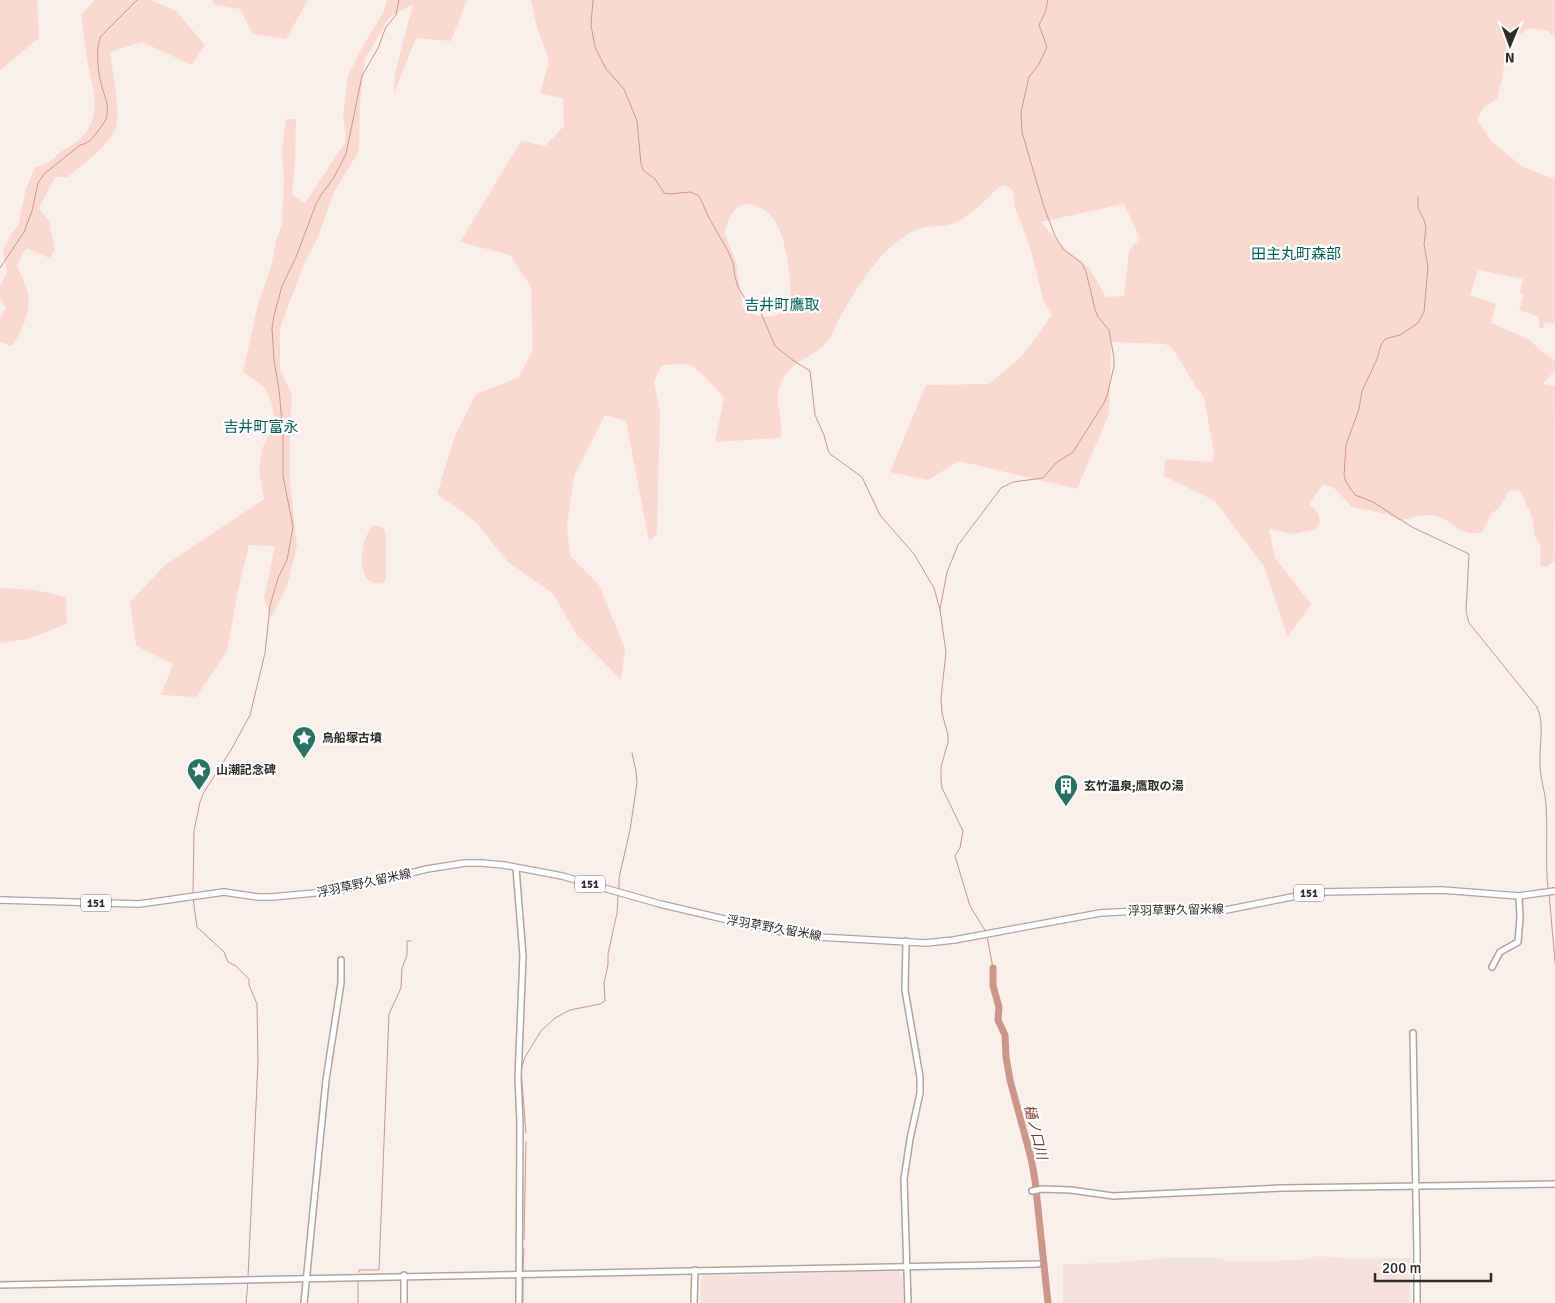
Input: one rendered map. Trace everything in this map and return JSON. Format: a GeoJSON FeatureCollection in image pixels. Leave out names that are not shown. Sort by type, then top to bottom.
{"type":"FeatureCollection","features":[{"type":"Feature","properties":{"kind":"main road","name":"浮羽草野久留米線"},"geometry":{"type":"LineString","coordinates":[[0,900],[139,904],[224,892],[266,897],[336,891],[427,869],[465,863],[516,868],[562,876],[660,904],[763,928],[818,937],[926,943],[1118,911],[1226,910],[1317,892],[1442,890],[1519,896],[1550,892]]}},
{"type":"Feature","properties":{"kind":"street"},"geometry":{"type":"LineString","coordinates":[[516,868],[523,956],[518,1078],[520,1124],[519,1303]]}},
{"type":"Feature","properties":{"kind":"street"},"geometry":{"type":"LineString","coordinates":[[1492,967],[1500,952],[1518,942],[1519,896]]}},
{"type":"Feature","properties":{"kind":"street"},"geometry":{"type":"LineString","coordinates":[[906,941],[906,990],[920,1077],[920,1093],[908,1145],[904,1179],[908,1303]]}},
{"type":"Feature","properties":{"kind":"street"},"geometry":{"type":"LineString","coordinates":[[304,1303],[326,1080],[341,984],[341,960]]}},
{"type":"Feature","properties":{"kind":"street"},"geometry":{"type":"LineString","coordinates":[[1413,1033],[1418,1254],[1416,1303]]}},
{"type":"Feature","properties":{"kind":"street"},"geometry":{"type":"LineString","coordinates":[[1033,1191],[1071,1190],[1113,1196],[1274,1188],[1555,1184]]}},
{"type":"Feature","properties":{"kind":"street"},"geometry":{"type":"LineString","coordinates":[[0,1285],[307,1276],[1038,1264]]}},
{"type":"Feature","properties":{"kind":"street"},"geometry":{"type":"LineString","coordinates":[[694,1303],[695,1270]]}},
{"type":"Feature","properties":{"kind":"street"},"geometry":{"type":"LineString","coordinates":[[404,1275],[404,1303]]}},
{"type":"Feature","properties":{"kind":"shaded area"},"geometry":{"type":"Polygon","coordinates":[[[0,0],[37,0],[39,38],[0,70],[0,0]]]}},
{"type":"Feature","properties":{"kind":"shaded area"},"geometry":{"type":"Polygon","coordinates":[[[95,0],[151,0],[176,11],[205,45],[192,65],[142,42],[110,52],[117,104],[115,130],[100,150],[68,177],[55,177],[39,208],[49,221],[55,251],[49,258],[26,248],[17,265],[27,290],[29,301],[27,315],[12,346],[0,342],[0,318],[6,308],[0,298],[0,286],[7,272],[3,251],[11,234],[18,226],[26,189],[35,167],[46,163],[78,141],[89,128],[94,111],[94,92],[81,15],[95,0]]]}},
{"type":"Feature","properties":{"kind":"shaded area"},"geometry":{"type":"Polygon","coordinates":[[[212,0],[308,0],[286,39],[253,34],[240,9],[215,5],[212,0]]]}},
{"type":"Feature","properties":{"kind":"shaded area"},"geometry":{"type":"Polygon","coordinates":[[[387,0],[467,0],[451,41],[416,38],[394,93],[395,73],[413,4],[389,18],[365,59],[360,103],[359,151],[334,192],[318,237],[303,266],[280,328],[280,369],[292,396],[290,481],[297,546],[287,586],[271,618],[264,598],[275,546],[249,545],[238,590],[227,651],[196,697],[161,695],[173,664],[136,646],[130,602],[165,565],[264,499],[259,470],[262,449],[275,422],[271,401],[264,387],[243,372],[258,304],[271,267],[276,240],[282,225],[284,179],[282,149],[286,119],[296,119],[292,195],[305,203],[346,141],[343,116],[348,75],[384,11],[387,0]]]}},
{"type":"Feature","properties":{"kind":"shaded area"},"geometry":{"type":"Polygon","coordinates":[[[531,0],[1555,0],[1555,38],[1548,31],[1529,28],[1507,43],[1497,99],[1484,107],[1477,119],[1491,141],[1523,167],[1555,179],[1555,324],[1545,322],[1543,329],[1539,327],[1539,317],[1519,310],[1524,294],[1520,293],[1523,279],[1478,270],[1470,295],[1496,304],[1491,323],[1530,340],[1540,350],[1555,360],[1555,370],[1543,384],[1555,386],[1555,560],[1547,567],[1542,567],[1540,564],[1541,545],[1535,537],[1532,517],[1520,490],[1509,491],[1499,508],[1492,513],[1482,532],[1468,533],[1443,518],[1436,516],[1426,515],[1397,520],[1387,514],[1352,507],[1334,488],[1323,484],[1309,504],[1318,513],[1320,523],[1317,528],[1294,534],[1269,529],[1275,558],[1311,604],[1288,637],[1264,566],[1215,501],[1164,476],[1165,459],[1212,462],[1214,453],[1204,397],[1171,347],[1165,344],[1111,342],[1109,414],[1077,489],[959,461],[928,480],[890,472],[926,385],[989,384],[1022,356],[1052,315],[1044,303],[1030,247],[1015,208],[1013,192],[1010,188],[1003,185],[977,208],[957,222],[914,231],[892,245],[880,258],[857,289],[826,343],[820,349],[795,364],[780,385],[778,405],[781,425],[780,438],[715,442],[724,398],[713,385],[690,365],[662,365],[654,381],[660,411],[657,534],[649,541],[626,421],[605,415],[574,476],[567,526],[570,556],[599,585],[625,649],[621,680],[577,635],[553,594],[507,561],[476,522],[437,494],[455,436],[476,394],[518,378],[533,350],[531,287],[510,255],[460,242],[521,141],[545,146],[564,126],[563,98],[540,94],[549,61],[536,24],[531,0]],[[748,204],[742,205],[735,210],[724,233],[736,261],[743,308],[755,315],[773,316],[785,311],[790,306],[787,255],[779,229],[773,219],[766,211],[748,204]],[[1124,204],[1041,222],[1065,249],[1090,269],[1106,297],[1124,296],[1129,251],[1140,238],[1124,204]]]}},
{"type":"Feature","properties":{"kind":"shaded area"},"geometry":{"type":"Polygon","coordinates":[[[374,525],[384,528],[386,536],[386,578],[384,583],[374,583],[367,578],[363,571],[362,561],[365,540],[374,525]]]}},
{"type":"Feature","properties":{"kind":"shaded area"},"geometry":{"type":"Polygon","coordinates":[[[0,588],[35,590],[66,597],[67,624],[27,639],[0,643],[0,588]]]}},
{"type":"Feature","properties":{"kind":"shaded area"},"geometry":{"type":"Polygon","coordinates":[[[1318,1256],[1355,1259],[1410,1258],[1410,1303],[1063,1303],[1063,1264],[1110,1263],[1164,1258],[1219,1258],[1228,1261],[1244,1262],[1303,1260],[1318,1256]]]}},
{"type":"Feature","properties":{"kind":"shaded area"},"geometry":{"type":"Polygon","coordinates":[[[898,1271],[903,1275],[904,1303],[701,1303],[701,1279],[704,1276],[898,1271]]]}},
{"type":"Feature","properties":{"kind":"waterway"},"geometry":{"type":"LineString","coordinates":[[0,268],[24,232],[32,211],[38,183],[44,174],[80,145],[90,140],[105,120],[107,106],[98,66],[99,41],[101,36],[137,0]]}},
{"type":"Feature","properties":{"kind":"waterway"},"geometry":{"type":"LineString","coordinates":[[193,894],[194,831],[200,802],[204,792],[231,750],[250,715],[265,653],[270,606],[278,578],[287,560],[293,527],[283,476],[283,434],[272,328],[274,316],[282,286],[296,257],[316,204],[333,179],[346,154],[362,76],[378,48],[386,27],[396,15],[399,0]]}},
{"type":"Feature","properties":{"kind":"waterway"},"geometry":{"type":"LineString","coordinates":[[593,0],[591,25],[595,47],[606,69],[624,89],[637,121],[643,170],[655,179],[664,193],[690,192],[698,195],[729,253],[738,287],[750,307],[761,313],[775,346],[810,371],[815,415],[830,454],[862,477],[880,515],[914,554],[934,588],[940,610],[946,652],[941,698],[948,742],[941,767],[942,788],[963,831],[960,848],[955,856],[970,906],[986,932]]}},
{"type":"Feature","properties":{"kind":"waterway"},"geometry":{"type":"LineString","coordinates":[[940,609],[947,572],[958,545],[1001,488],[1013,482],[1043,478],[1056,463],[1073,452],[1104,403],[1114,366],[1109,330],[1098,317],[1082,263],[1063,249],[1055,236],[1044,207],[1022,132],[1021,112],[1029,77],[1039,64],[1047,47],[1039,25],[1045,13],[1048,0]]}},
{"type":"Feature","properties":{"kind":"waterway"},"geometry":{"type":"LineString","coordinates":[[1418,197],[1418,208],[1426,227],[1424,245],[1428,267],[1424,312],[1418,323],[1400,335],[1385,339],[1381,345],[1377,359],[1362,391],[1359,409],[1346,445],[1344,476],[1355,495],[1373,502],[1412,527],[1469,554],[1466,611],[1469,623],[1537,707],[1541,720],[1540,769],[1547,816],[1548,889]]}},
{"type":"Feature","properties":{"kind":"waterway"},"geometry":{"type":"LineString","coordinates":[[619,890],[619,878],[630,830],[637,783],[632,753]]}},
{"type":"Feature","properties":{"kind":"waterway"},"geometry":{"type":"LineString","coordinates":[[1549,893],[1555,962]]}},
{"type":"Feature","properties":{"kind":"waterway"},"geometry":{"type":"LineString","coordinates":[[526,1133],[521,1070],[525,1057],[541,1031],[555,1018],[570,1010],[600,1004],[605,1001],[604,983],[617,913],[618,896]]}},
{"type":"Feature","properties":{"kind":"waterway"},"geometry":{"type":"LineString","coordinates":[[193,898],[197,927],[224,952],[228,962],[236,966],[249,979],[249,985],[257,1004],[258,1062],[248,1277]]}},
{"type":"Feature","properties":{"kind":"waterway"},"geometry":{"type":"LineString","coordinates":[[987,936],[993,968]]}},
{"type":"Feature","properties":{"kind":"waterway"},"geometry":{"type":"LineString","coordinates":[[359,1272],[359,1270],[379,1270],[389,1014],[401,988],[402,968],[407,955],[407,941],[411,941]]}},
{"type":"Feature","properties":{"kind":"waterway","name":"樋ノ口川"},"geometry":{"type":"LineString","coordinates":[[993,968],[993,986],[999,1007],[998,1020],[1005,1035],[1010,1080],[1035,1180],[1048,1303]]}},
{"type":"Feature","properties":{"kind":"waterway"},"geometry":{"type":"LineString","coordinates":[[524,1240],[526,1142]]}},
{"type":"Feature","properties":{"kind":"waterway"},"geometry":{"type":"LineString","coordinates":[[523,1270],[524,1249]]}},
{"type":"Feature","properties":{"kind":"waterway"},"geometry":{"type":"LineString","coordinates":[[523,1276],[523,1303]]}},
{"type":"Feature","properties":{"kind":"waterway"},"geometry":{"type":"LineString","coordinates":[[358,1279],[358,1303]]}},
{"type":"Feature","properties":{"kind":"waterway"},"geometry":{"type":"LineString","coordinates":[[246,1303],[248,1281]]}},
{"type":"Feature","properties":{"kind":"place","name":"鳥船塚古墳"},"geometry":{"type":"Point","coordinates":[304,759]}},
{"type":"Feature","properties":{"kind":"place","name":"山潮記念碑"},"geometry":{"type":"Point","coordinates":[199,791]}},
{"type":"Feature","properties":{"kind":"place","name":"玄竹温泉;鷹取の湯"},"geometry":{"type":"Point","coordinates":[1066,807]}},
{"type":"Feature","properties":{"kind":"district","name":"田主丸町森部"},"geometry":{"type":"Point","coordinates":[1296,254]}},
{"type":"Feature","properties":{"kind":"district","name":"吉井町鷹取"},"geometry":{"type":"Point","coordinates":[782,305]}},
{"type":"Feature","properties":{"kind":"district","name":"吉井町富永"},"geometry":{"type":"Point","coordinates":[261,427]}}]}
